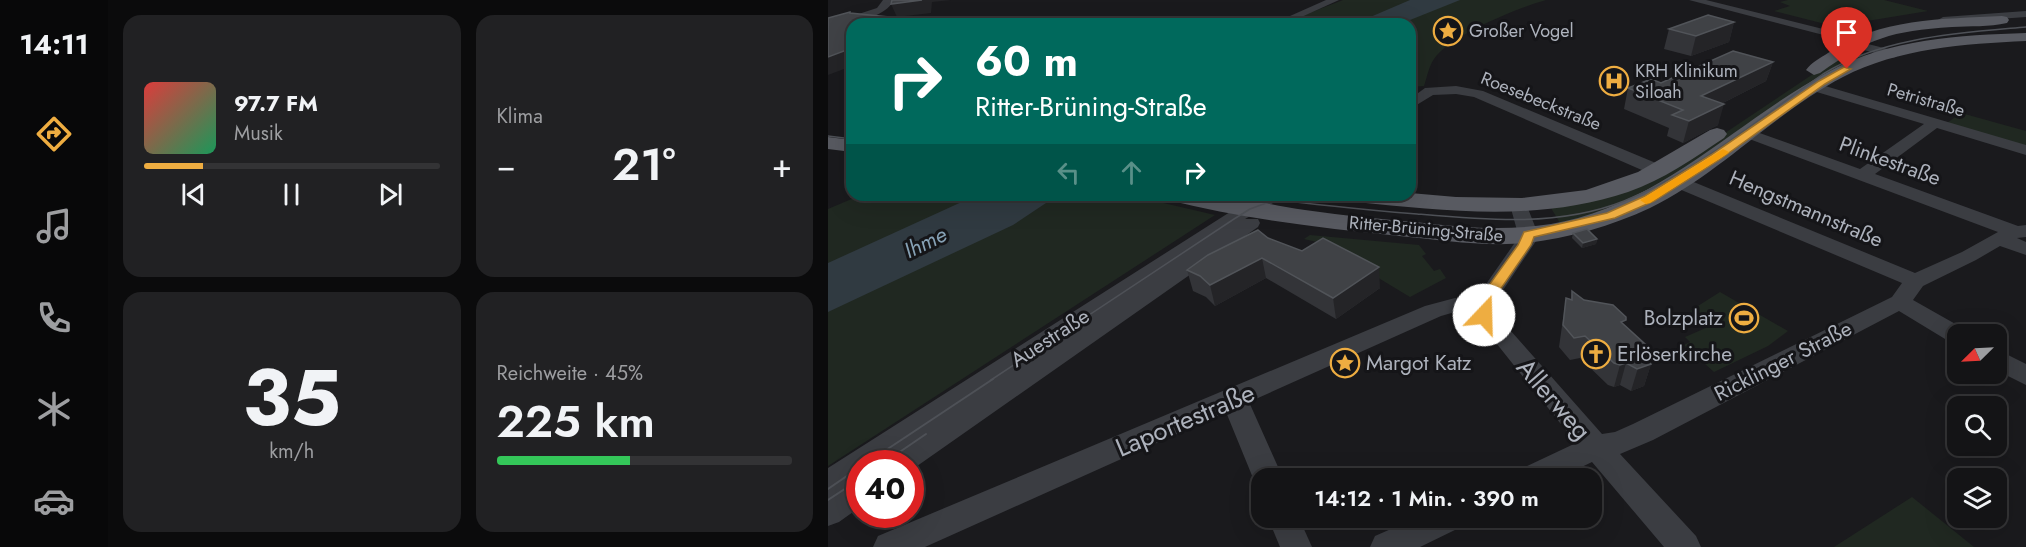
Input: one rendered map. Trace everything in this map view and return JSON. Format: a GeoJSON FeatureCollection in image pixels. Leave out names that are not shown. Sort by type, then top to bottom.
{"type":"FeatureCollection","features":[{"type":"Feature","properties":{"kind":"main road","name":"Ritter-Brüning-Straße"},"geometry":{"type":"LineString","coordinates":[[1416,201],[1520,205],[1560,201],[1601,193],[1635,181],[1705,142],[1855,43],[1880,34],[1911,28],[2026,16]]}},
{"type":"Feature","properties":{"kind":"main road","name":"Ritter-Brüning-Straße"},"geometry":{"type":"LineString","coordinates":[[1266,202],[1416,230],[1491,235],[1528,234],[1611,215],[1650,198],[1749,134],[1825,90],[1847,69],[1892,54],[1932,46],[2026,35]]}},
{"type":"Feature","properties":{"kind":"main road"},"geometry":{"type":"LineString","coordinates":[[828,126],[846,128]]}},
{"type":"Feature","properties":{"kind":"main road"},"geometry":{"type":"LineString","coordinates":[[828,143],[846,145]]}},
{"type":"Feature","properties":{"kind":"street"},"geometry":{"type":"LineString","coordinates":[[857,18],[881,10],[887,5],[888,0]]}},
{"type":"Feature","properties":{"kind":"street"},"geometry":{"type":"LineString","coordinates":[[1291,18],[1334,0]]}},
{"type":"Feature","properties":{"kind":"street"},"geometry":{"type":"LineString","coordinates":[[1695,0],[1892,54]]}},
{"type":"Feature","properties":{"kind":"street"},"geometry":{"type":"LineString","coordinates":[[1737,10],[1737,7],[1757,2]]}},
{"type":"Feature","properties":{"kind":"street"},"geometry":{"type":"LineString","coordinates":[[828,28],[846,22]]}},
{"type":"Feature","properties":{"kind":"street","name":"Roesebeckstraße"},"geometry":{"type":"LineString","coordinates":[[1416,101],[1430,91],[1456,90],[1478,94],[1657,170]]}},
{"type":"Feature","properties":{"kind":"street","name":"Petristraße"},"geometry":{"type":"LineString","coordinates":[[1825,90],[2026,150]]}},
{"type":"Feature","properties":{"kind":"street"},"geometry":{"type":"LineString","coordinates":[[1863,175],[1935,123]]}},
{"type":"Feature","properties":{"kind":"street","name":"Plinkestraße"},"geometry":{"type":"LineString","coordinates":[[1749,134],[1863,175],[2014,234],[2026,249]]}},
{"type":"Feature","properties":{"kind":"street","name":"Hengstmannstraße"},"geometry":{"type":"LineString","coordinates":[[1678,182],[1915,281]]}},
{"type":"Feature","properties":{"kind":"street","name":"Auestraße"},"geometry":{"type":"LineString","coordinates":[[918,450],[1250,223],[1266,202]]}},
{"type":"Feature","properties":{"kind":"street","name":"Auestraße"},"geometry":{"type":"LineString","coordinates":[[828,484],[1266,202]]}},
{"type":"Feature","properties":{"kind":"street"},"geometry":{"type":"LineString","coordinates":[[1483,308],[1486,299],[1525,245],[1528,234],[1520,205]]}},
{"type":"Feature","properties":{"kind":"street","name":"Ricklinger Straße"},"geometry":{"type":"LineString","coordinates":[[1552,468],[1596,447],[1619,443],[1702,403],[1900,302],[1915,281],[2014,234]]}},
{"type":"Feature","properties":{"kind":"street"},"geometry":{"type":"LineString","coordinates":[[1900,302],[1947,330]]}},
{"type":"Feature","properties":{"kind":"street","name":"Laportestraße"},"geometry":{"type":"LineString","coordinates":[[890,547],[1234,399],[1433,310],[1455,305],[1483,308]]}},
{"type":"Feature","properties":{"kind":"street","name":"Allerweg"},"geometry":{"type":"LineString","coordinates":[[1483,308],[1489,323],[1685,547]]}},
{"type":"Feature","properties":{"kind":"street"},"geometry":{"type":"LineString","coordinates":[[2007,365],[2026,376]]}},
{"type":"Feature","properties":{"kind":"street"},"geometry":{"type":"LineString","coordinates":[[1234,399],[1264,468]]}},
{"type":"Feature","properties":{"kind":"street"},"geometry":{"type":"LineString","coordinates":[[828,512],[846,500]]}},
{"type":"Feature","properties":{"kind":"street"},"geometry":{"type":"LineString","coordinates":[[1288,528],[1296,547]]}},
{"type":"Feature","properties":{"kind":"street"},"geometry":{"type":"LineString","coordinates":[[1386,547],[1427,528]]}},
{"type":"Feature","properties":{"kind":"shaded area"},"geometry":{"type":"Polygon","coordinates":[[[1343,0],[1546,0],[1503,16],[1455,41],[1434,59],[1424,86],[1416,87],[1416,18],[1296,18],[1343,0]]]}},
{"type":"Feature","properties":{"kind":"shaded area"},"geometry":{"type":"Polygon","coordinates":[[[1788,0],[1884,0],[1928,11],[1861,22],[1854,21],[1837,27],[1774,11],[1790,6],[1780,2],[1788,0]]]}},
{"type":"Feature","properties":{"kind":"shaded area"},"geometry":{"type":"Polygon","coordinates":[[[1849,50],[1870,56],[1713,153],[1618,208],[1560,223],[1551,208],[1701,149],[1849,50]]]}},
{"type":"Feature","properties":{"kind":"shaded area"},"geometry":{"type":"Polygon","coordinates":[[[1961,113],[2026,131],[2026,146],[1947,123],[1961,113]]]}},
{"type":"Feature","properties":{"kind":"shaded area"},"geometry":{"type":"Polygon","coordinates":[[[847,201],[1155,201],[1215,215],[853,450],[846,450],[846,454],[828,466],[828,209],[847,201]]]}},
{"type":"Feature","properties":{"kind":"shaded area"},"geometry":{"type":"Polygon","coordinates":[[[1310,235],[1419,245],[1426,254],[1422,256],[1434,271],[1440,269],[1446,278],[1410,297],[1332,250],[1330,245],[1304,239],[1310,235]]]}},
{"type":"Feature","properties":{"kind":"shaded area"},"geometry":{"type":"Polygon","coordinates":[[[1720,292],[1788,331],[1768,346],[1714,372],[1684,345],[1690,342],[1685,337],[1708,327],[1690,311],[1720,292]]]}},
{"type":"Feature","properties":{"kind":"shaded area"},"geometry":{"type":"Polygon","coordinates":[[[1912,497],[1947,525],[1947,528],[1950,528],[1974,547],[1834,547],[1912,497]]]}},
{"type":"Feature","properties":{"kind":"water"},"geometry":{"type":"Polygon","coordinates":[[[1410,0],[1460,0],[1415,18],[1368,18],[1410,0]]]}},
{"type":"Feature","properties":{"kind":"water","name":"Ihme"},"geometry":{"type":"Polygon","coordinates":[[[964,201],[1049,201],[1013,225],[828,312],[828,263],[964,201]]]}},
{"type":"Feature","properties":{"kind":"building"},"geometry":{"type":"Polygon","coordinates":[[[892,0],[922,0],[891,4],[892,0]]]}},
{"type":"Feature","properties":{"kind":"building"},"geometry":{"type":"Polygon","coordinates":[[[850,12],[899,18],[846,18],[846,50],[828,57],[828,18],[850,12]]]}},
{"type":"Feature","properties":{"kind":"building"},"geometry":{"type":"Polygon","coordinates":[[[1708,15],[1734,22],[1696,36],[1669,29],[1708,15]]]}},
{"type":"Feature","properties":{"kind":"building"},"geometry":{"type":"Polygon","coordinates":[[[1733,51],[1773,62],[1701,96],[1724,104],[1689,121],[1672,115],[1683,110],[1628,88],[1651,79],[1661,83],[1733,51]]]}},
{"type":"Feature","properties":{"kind":"building"},"geometry":{"type":"Polygon","coordinates":[[[1587,229],[1597,239],[1583,243],[1573,233],[1587,229]]]}},
{"type":"Feature","properties":{"kind":"building"},"geometry":{"type":"Polygon","coordinates":[[[1258,230],[1268,238],[1302,251],[1323,238],[1379,267],[1333,298],[1262,258],[1210,285],[1200,276],[1187,270],[1208,255],[1258,230]]]}},
{"type":"Feature","properties":{"kind":"building"},"geometry":{"type":"Polygon","coordinates":[[[1572,291],[1584,300],[1613,305],[1626,317],[1626,320],[1621,322],[1645,344],[1644,348],[1648,353],[1644,354],[1651,364],[1637,369],[1626,363],[1620,365],[1614,363],[1585,336],[1574,338],[1563,325],[1566,298],[1572,300],[1572,291]]]}},
{"type":"Feature","properties":{"kind":"tram line"},"geometry":{"type":"LineString","coordinates":[[1288,201],[1469,218],[1522,219],[1574,215],[1624,201],[1677,175],[1727,143],[1823,74],[1870,52],[1922,39],[2026,27]]}},
{"type":"Feature","properties":{"kind":"tram line"},"geometry":{"type":"LineString","coordinates":[[828,136],[846,138]]}},
{"type":"Feature","properties":{"kind":"tram line"},"geometry":{"type":"LineString","coordinates":[[991,380],[1234,219],[1250,209],[1272,201]]}},
{"type":"Feature","properties":{"kind":"tram line"},"geometry":{"type":"LineString","coordinates":[[886,450],[993,379]]}},
{"type":"Feature","properties":{"kind":"tram line"},"geometry":{"type":"LineString","coordinates":[[903,450],[926,434]]}},
{"type":"Feature","properties":{"kind":"tram line"},"geometry":{"type":"LineString","coordinates":[[828,489],[846,477]]}},
{"type":"Feature","properties":{"kind":"tram line"},"geometry":{"type":"LineString","coordinates":[[828,500],[846,488]]}},
{"type":"Feature","properties":{"kind":"slow traffic"},"geometry":{"type":"LineString","coordinates":[[1646,200],[1723,152]]}},
{"type":"Feature","properties":{"kind":"place","name":"Großer Vogel"},"geometry":{"type":"Point","coordinates":[1448,31]}},
{"type":"Feature","properties":{"kind":"place","name":"KRH Klinikum Siloah"},"geometry":{"type":"Point","coordinates":[1614,81]}},
{"type":"Feature","properties":{"kind":"place","name":"Bolzplatz"},"geometry":{"type":"Point","coordinates":[1744,318]}},
{"type":"Feature","properties":{"kind":"place","name":"Erlöserkirche"},"geometry":{"type":"Point","coordinates":[1596,354]}},
{"type":"Feature","properties":{"kind":"place","name":"Margot Katz"},"geometry":{"type":"Point","coordinates":[1345,363]}},
{"type":"Feature","properties":{"kind":"route"},"geometry":{"type":"LineString","coordinates":[[1484,315],[1483,308],[1486,299],[1525,245],[1528,234],[1584,223],[1611,215],[1650,198],[1715,158],[1822,82],[1847,69]]}}]}
